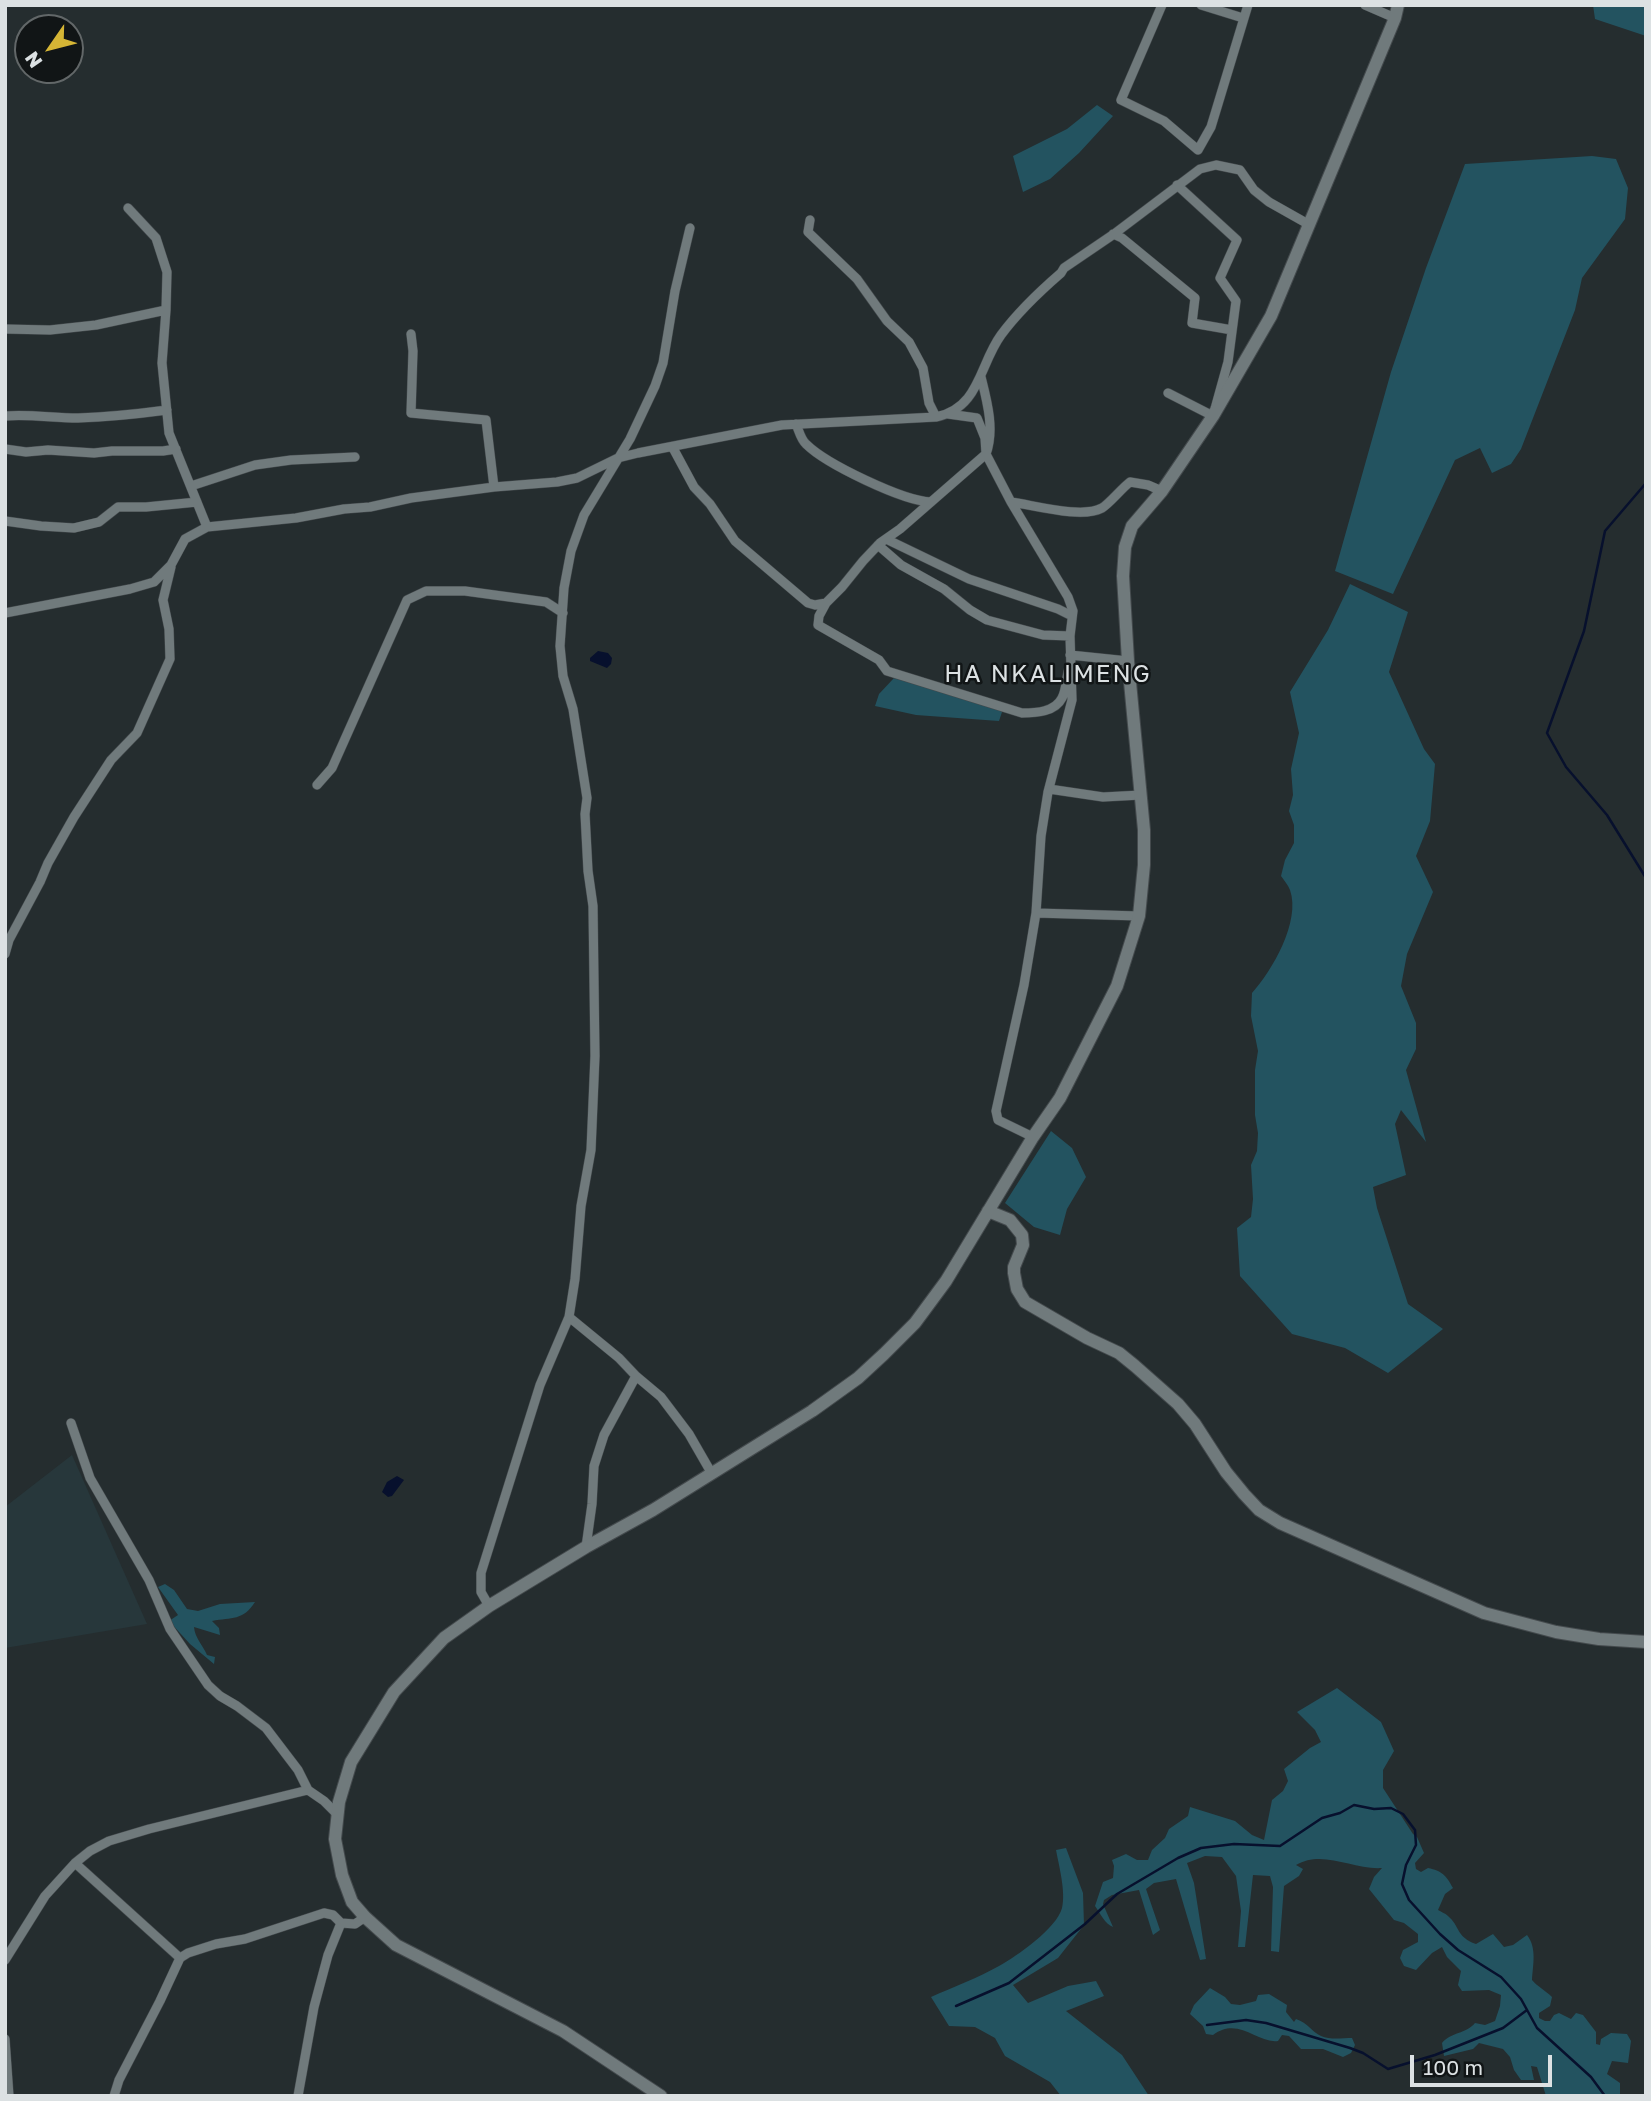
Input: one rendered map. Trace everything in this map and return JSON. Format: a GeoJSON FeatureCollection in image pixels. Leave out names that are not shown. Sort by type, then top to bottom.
{"type":"FeatureCollection","features":[{"type":"Feature","properties":{"kind":"main road"},"geometry":{"type":"LineString","coordinates":[[661,2096],[563,2031],[396,1945],[365,1917],[352,1902],[342,1875],[335,1839],[339,1802],[351,1762],[394,1692],[444,1638],[489,1606],[653,1510],[812,1411],[858,1378],[884,1354],[915,1323],[946,1281],[1033,1137],[1060,1098],[1117,986],[1139,916],[1144,865],[1141,795],[1128,661],[1123,576],[1125,547],[1132,526],[1162,491],[1213,416],[1272,316],[1308,224],[1356,116],[1396,12]]}},
{"type":"Feature","properties":{"kind":"main road"},"geometry":{"type":"LineString","coordinates":[[988,1210],[1010,1220],[1023,1235],[1023,1245],[1014,1273],[1017,1289],[1025,1302],[1079,1334],[1119,1353],[1178,1404],[1195,1424],[1226,1472],[1259,1510],[1280,1523],[1484,1613],[1556,1632],[1599,1639],[1646,1642]]}},
{"type":"Feature","properties":{"kind":"street"},"geometry":{"type":"LineString","coordinates":[[1162,5],[1121,100],[1164,121],[1198,150],[1211,127],[1248,5]]}},
{"type":"Feature","properties":{"kind":"street"},"geometry":{"type":"LineString","coordinates":[[1201,5],[1243,18]]}},
{"type":"Feature","properties":{"kind":"street"},"geometry":{"type":"LineString","coordinates":[[1365,5],[1396,12]]}},
{"type":"Feature","properties":{"kind":"street"},"geometry":{"type":"LineString","coordinates":[[948,414],[965,401],[981,377],[999,337],[1034,297],[1064,268],[1200,169],[1216,165],[1240,170],[1254,190],[1269,202],[1308,224]]}},
{"type":"Feature","properties":{"kind":"street"},"geometry":{"type":"LineString","coordinates":[[1168,393],[1213,416],[1228,362],[1236,301],[1220,278],[1237,240],[1177,185]]}},
{"type":"Feature","properties":{"kind":"street"},"geometry":{"type":"LineString","coordinates":[[128,208],[156,238],[167,272],[162,363],[169,433],[207,527]]}},
{"type":"Feature","properties":{"kind":"street"},"geometry":{"type":"LineString","coordinates":[[810,220],[808,232],[857,279],[887,321],[903,334],[916,352],[923,368],[929,403],[936,416]]}},
{"type":"Feature","properties":{"kind":"street"},"geometry":{"type":"LineString","coordinates":[[489,1606],[481,1592],[481,1573],[540,1385],[569,1317],[581,1206],[591,1150],[595,1056],[594,957],[585,814],[587,798],[573,709],[563,676],[561,646],[564,588],[571,551],[584,515],[629,439],[655,386],[663,363],[675,291],[690,228]]}},
{"type":"Feature","properties":{"kind":"street"},"geometry":{"type":"LineString","coordinates":[[1113,234],[1122,238],[1195,298],[1192,323],[1232,330]]}},
{"type":"Feature","properties":{"kind":"street"},"geometry":{"type":"LineString","coordinates":[[5,329],[50,330],[96,325],[166,310]]}},
{"type":"Feature","properties":{"kind":"street"},"geometry":{"type":"LineString","coordinates":[[411,334],[411,413],[486,420],[494,487]]}},
{"type":"Feature","properties":{"kind":"street"},"geometry":{"type":"LineString","coordinates":[[981,377],[989,414],[989,445],[986,454],[882,542],[826,603],[819,616],[818,625],[872,655],[887,671],[1022,713],[1039,713],[1062,700],[1071,658]]}},
{"type":"Feature","properties":{"kind":"street"},"geometry":{"type":"LineString","coordinates":[[5,416],[76,418],[167,410]]}},
{"type":"Feature","properties":{"kind":"street"},"geometry":{"type":"LineString","coordinates":[[5,954],[9,940],[74,817],[111,760],[137,733],[170,659],[169,629],[163,600],[172,565],[186,539],[207,527],[296,518],[494,487],[557,482],[577,478],[618,458],[782,425],[948,414],[977,418],[985,438],[986,454],[1011,502],[1068,597],[1073,611],[1070,636],[1072,700],[1049,789],[1041,836],[1036,913],[1024,985],[996,1111],[998,1120],[1033,1137]]}},
{"type":"Feature","properties":{"kind":"street"},"geometry":{"type":"LineString","coordinates":[[796,424],[803,442],[839,467],[906,497],[920,502],[931,502]]}},
{"type":"Feature","properties":{"kind":"street"},"geometry":{"type":"LineString","coordinates":[[673,448],[694,487],[710,504],[735,541],[808,603],[826,603]]}},
{"type":"Feature","properties":{"kind":"street"},"geometry":{"type":"LineString","coordinates":[[5,449],[94,453],[176,449]]}},
{"type":"Feature","properties":{"kind":"street"},"geometry":{"type":"LineString","coordinates":[[191,486],[255,465],[291,460],[355,457]]}},
{"type":"Feature","properties":{"kind":"street"},"geometry":{"type":"LineString","coordinates":[[1011,502],[1091,512],[1104,507],[1130,482],[1162,491]]}},
{"type":"Feature","properties":{"kind":"street"},"geometry":{"type":"LineString","coordinates":[[5,521],[74,528],[99,522],[118,507],[197,502]]}},
{"type":"Feature","properties":{"kind":"street"},"geometry":{"type":"LineString","coordinates":[[882,542],[970,579],[1072,616]]}},
{"type":"Feature","properties":{"kind":"street"},"geometry":{"type":"LineString","coordinates":[[882,542],[901,565],[944,589],[987,620],[1043,635],[1070,636]]}},
{"type":"Feature","properties":{"kind":"street"},"geometry":{"type":"LineString","coordinates":[[5,613],[130,589],[154,582],[172,565]]}},
{"type":"Feature","properties":{"kind":"street"},"geometry":{"type":"LineString","coordinates":[[317,785],[331,768],[407,600],[426,591],[465,591],[546,602],[563,613]]}},
{"type":"Feature","properties":{"kind":"street"},"geometry":{"type":"LineString","coordinates":[[1071,658],[1128,661]]}},
{"type":"Feature","properties":{"kind":"street"},"geometry":{"type":"LineString","coordinates":[[1049,789],[1102,797],[1141,795]]}},
{"type":"Feature","properties":{"kind":"street"},"geometry":{"type":"LineString","coordinates":[[1036,913],[1139,916]]}},
{"type":"Feature","properties":{"kind":"street"},"geometry":{"type":"LineString","coordinates":[[569,1317],[661,1397],[689,1434],[712,1474]]}},
{"type":"Feature","properties":{"kind":"street"},"geometry":{"type":"LineString","coordinates":[[586,1547],[594,1466],[604,1435],[636,1376]]}},
{"type":"Feature","properties":{"kind":"street"},"geometry":{"type":"LineString","coordinates":[[71,1423],[90,1478],[149,1580],[170,1629],[208,1685],[266,1728],[298,1770],[308,1790],[337,1814]]}},
{"type":"Feature","properties":{"kind":"street"},"geometry":{"type":"LineString","coordinates":[[5,1960],[45,1896],[75,1863],[90,1851],[109,1841],[149,1829],[308,1790]]}},
{"type":"Feature","properties":{"kind":"street"},"geometry":{"type":"LineString","coordinates":[[75,1863],[180,1958]]}},
{"type":"Feature","properties":{"kind":"street"},"geometry":{"type":"LineString","coordinates":[[114,2096],[119,2080],[180,1958],[206,1947],[245,1939],[324,1913],[333,1915],[341,1923],[355,1924],[365,1917]]}},
{"type":"Feature","properties":{"kind":"street"},"geometry":{"type":"LineString","coordinates":[[298,2096],[314,2007],[328,1955],[341,1923]]}},
{"type":"Feature","properties":{"kind":"street"},"geometry":{"type":"LineString","coordinates":[[5,2039],[9,2096]]}},
{"type":"Feature","properties":{"kind":"shaded area"},"geometry":{"type":"Polygon","coordinates":[[[1593,5],[1646,5],[1646,36],[1595,19],[1593,5]]]}},
{"type":"Feature","properties":{"kind":"shaded area"},"geometry":{"type":"Polygon","coordinates":[[[1097,105],[1113,116],[1079,153],[1050,179],[1023,192],[1013,156],[1067,129],[1097,105]]]}},
{"type":"Feature","properties":{"kind":"shaded area"},"geometry":{"type":"Polygon","coordinates":[[[1592,156],[1616,159],[1628,188],[1625,219],[1582,278],[1575,310],[1521,449],[1511,464],[1492,473],[1480,448],[1455,460],[1393,594],[1335,571],[1391,372],[1465,164],[1592,156]]]}},
{"type":"Feature","properties":{"kind":"shaded area"},"geometry":{"type":"Polygon","coordinates":[[[1350,584],[1408,612],[1389,672],[1424,749],[1435,764],[1430,821],[1416,856],[1433,892],[1407,954],[1401,986],[1416,1023],[1416,1049],[1406,1070],[1426,1142],[1401,1110],[1395,1124],[1406,1175],[1373,1187],[1377,1208],[1408,1304],[1443,1329],[1388,1373],[1345,1348],[1292,1334],[1240,1276],[1237,1228],[1251,1217],[1251,1165],[1257,1151],[1255,1070],[1258,1051],[1251,1016],[1252,993],[1276,959],[1292,916],[1290,890],[1281,876],[1285,860],[1294,843],[1294,825],[1289,811],[1293,795],[1291,769],[1299,733],[1290,692],[1328,630],[1350,584]]]}},
{"type":"Feature","properties":{"kind":"shaded area"},"geometry":{"type":"Polygon","coordinates":[[[598,651],[608,653],[612,658],[607,668],[590,661],[598,651]]]}},
{"type":"Feature","properties":{"kind":"shaded area"},"geometry":{"type":"Polygon","coordinates":[[[894,678],[1003,709],[999,721],[916,715],[875,706],[879,694],[894,678]]]}},
{"type":"Feature","properties":{"kind":"shaded area"},"geometry":{"type":"Polygon","coordinates":[[[1051,1131],[1072,1148],[1086,1177],[1067,1209],[1060,1235],[1034,1227],[1005,1203],[1051,1131]]]}},
{"type":"Feature","properties":{"kind":"shaded area"},"geometry":{"type":"Polygon","coordinates":[[[72,1455],[147,1624],[5,1648],[5,1507],[72,1455]]]}},
{"type":"Feature","properties":{"kind":"shaded area"},"geometry":{"type":"Polygon","coordinates":[[[397,1476],[404,1480],[392,1496],[388,1497],[382,1492],[387,1482],[397,1476]]]}},
{"type":"Feature","properties":{"kind":"shaded area"},"geometry":{"type":"Polygon","coordinates":[[[165,1584],[174,1590],[187,1609],[198,1611],[220,1604],[255,1602],[241,1615],[212,1621],[219,1628],[220,1635],[194,1627],[207,1655],[215,1657],[214,1664],[190,1644],[169,1621],[178,1615],[158,1587],[165,1584]]]}},
{"type":"Feature","properties":{"kind":"shaded area"},"geometry":{"type":"Polygon","coordinates":[[[1337,1688],[1381,1722],[1394,1751],[1383,1770],[1383,1788],[1417,1837],[1424,1853],[1415,1863],[1416,1869],[1421,1872],[1428,1868],[1440,1872],[1453,1888],[1445,1894],[1438,1910],[1452,1920],[1465,1938],[1476,1944],[1493,1934],[1504,1947],[1513,1945],[1527,1935],[1533,1951],[1532,1980],[1552,1997],[1550,2006],[1539,2013],[1539,2018],[1550,2021],[1559,2013],[1571,2019],[1576,2013],[1583,2015],[1596,2032],[1596,2044],[1600,2045],[1601,2039],[1611,2033],[1627,2034],[1631,2041],[1628,2063],[1612,2061],[1607,2074],[1620,2083],[1620,2096],[1546,2096],[1537,2067],[1531,2066],[1534,2080],[1521,2080],[1503,2049],[1479,2043],[1473,2049],[1444,2056],[1442,2043],[1446,2039],[1475,2023],[1485,2025],[1495,2021],[1501,1995],[1489,1990],[1462,1991],[1458,1985],[1461,1971],[1447,1957],[1442,1947],[1432,1953],[1416,1970],[1404,1966],[1400,1958],[1403,1950],[1418,1942],[1418,1934],[1404,1923],[1394,1920],[1369,1889],[1382,1868],[1327,1859],[1296,1865],[1303,1869],[1299,1876],[1284,1886],[1279,1952],[1271,1951],[1273,1887],[1270,1876],[1253,1875],[1245,1947],[1238,1947],[1241,1911],[1236,1876],[1222,1857],[1205,1856],[1187,1863],[1194,1883],[1206,1959],[1200,1960],[1176,1879],[1154,1883],[1146,1889],[1160,1930],[1153,1935],[1139,1890],[1112,1895],[1104,1900],[1103,1904],[1113,1927],[1103,1918],[1095,1906],[1103,1882],[1113,1878],[1112,1860],[1126,1854],[1137,1860],[1148,1860],[1152,1850],[1165,1838],[1169,1829],[1188,1816],[1190,1807],[1235,1821],[1252,1835],[1264,1840],[1272,1800],[1283,1791],[1288,1781],[1284,1769],[1321,1742],[1315,1730],[1297,1712],[1337,1688]]]}},
{"type":"Feature","properties":{"kind":"shaded area"},"geometry":{"type":"Polygon","coordinates":[[[1066,1848],[1083,1893],[1084,1925],[1058,1958],[1013,1985],[1028,2003],[1068,1986],[1096,1981],[1104,1996],[1066,2011],[1122,2055],[1149,2096],[1061,2096],[1050,2082],[1005,2056],[995,2038],[975,2027],[949,2026],[931,1997],[1007,1961],[1026,1949],[1053,1924],[1059,1916],[1063,1902],[1056,1850],[1066,1848]]]}},
{"type":"Feature","properties":{"kind":"shaded area"},"geometry":{"type":"Polygon","coordinates":[[[1210,1988],[1231,2004],[1240,2005],[1256,2001],[1258,1995],[1269,1994],[1287,2005],[1286,2012],[1294,2022],[1296,2019],[1325,2037],[1352,2038],[1355,2045],[1351,2053],[1343,2057],[1323,2049],[1301,2049],[1289,2036],[1282,2035],[1278,2041],[1270,2041],[1231,2028],[1213,2035],[1206,2034],[1203,2026],[1190,2014],[1194,2005],[1210,1988]]]}},
{"type":"Feature","properties":{"kind":"waterway"},"geometry":{"type":"LineString","coordinates":[[1646,483],[1605,531],[1584,631],[1547,733],[1566,767],[1607,815],[1646,878]]}},
{"type":"Feature","properties":{"kind":"waterway"},"geometry":{"type":"LineString","coordinates":[[956,2006],[1009,1983],[1085,1924],[1117,1894],[1178,1858],[1201,1848],[1234,1844],[1280,1846],[1322,1818],[1340,1813],[1354,1805],[1374,1809],[1391,1808],[1403,1814],[1415,1830],[1416,1845],[1406,1865],[1402,1884],[1409,1900],[1458,1950],[1501,1977],[1521,1999],[1537,2028],[1591,2077],[1605,2096]]}},
{"type":"Feature","properties":{"kind":"waterway"},"geometry":{"type":"LineString","coordinates":[[1207,2025],[1246,2020],[1266,2023],[1350,2048],[1388,2069],[1435,2055],[1503,2028],[1527,2010]]}},
{"type":"Feature","properties":{"kind":"district","name":"HA NKALIMENG"},"geometry":{"type":"Point","coordinates":[1048,674]}}]}
